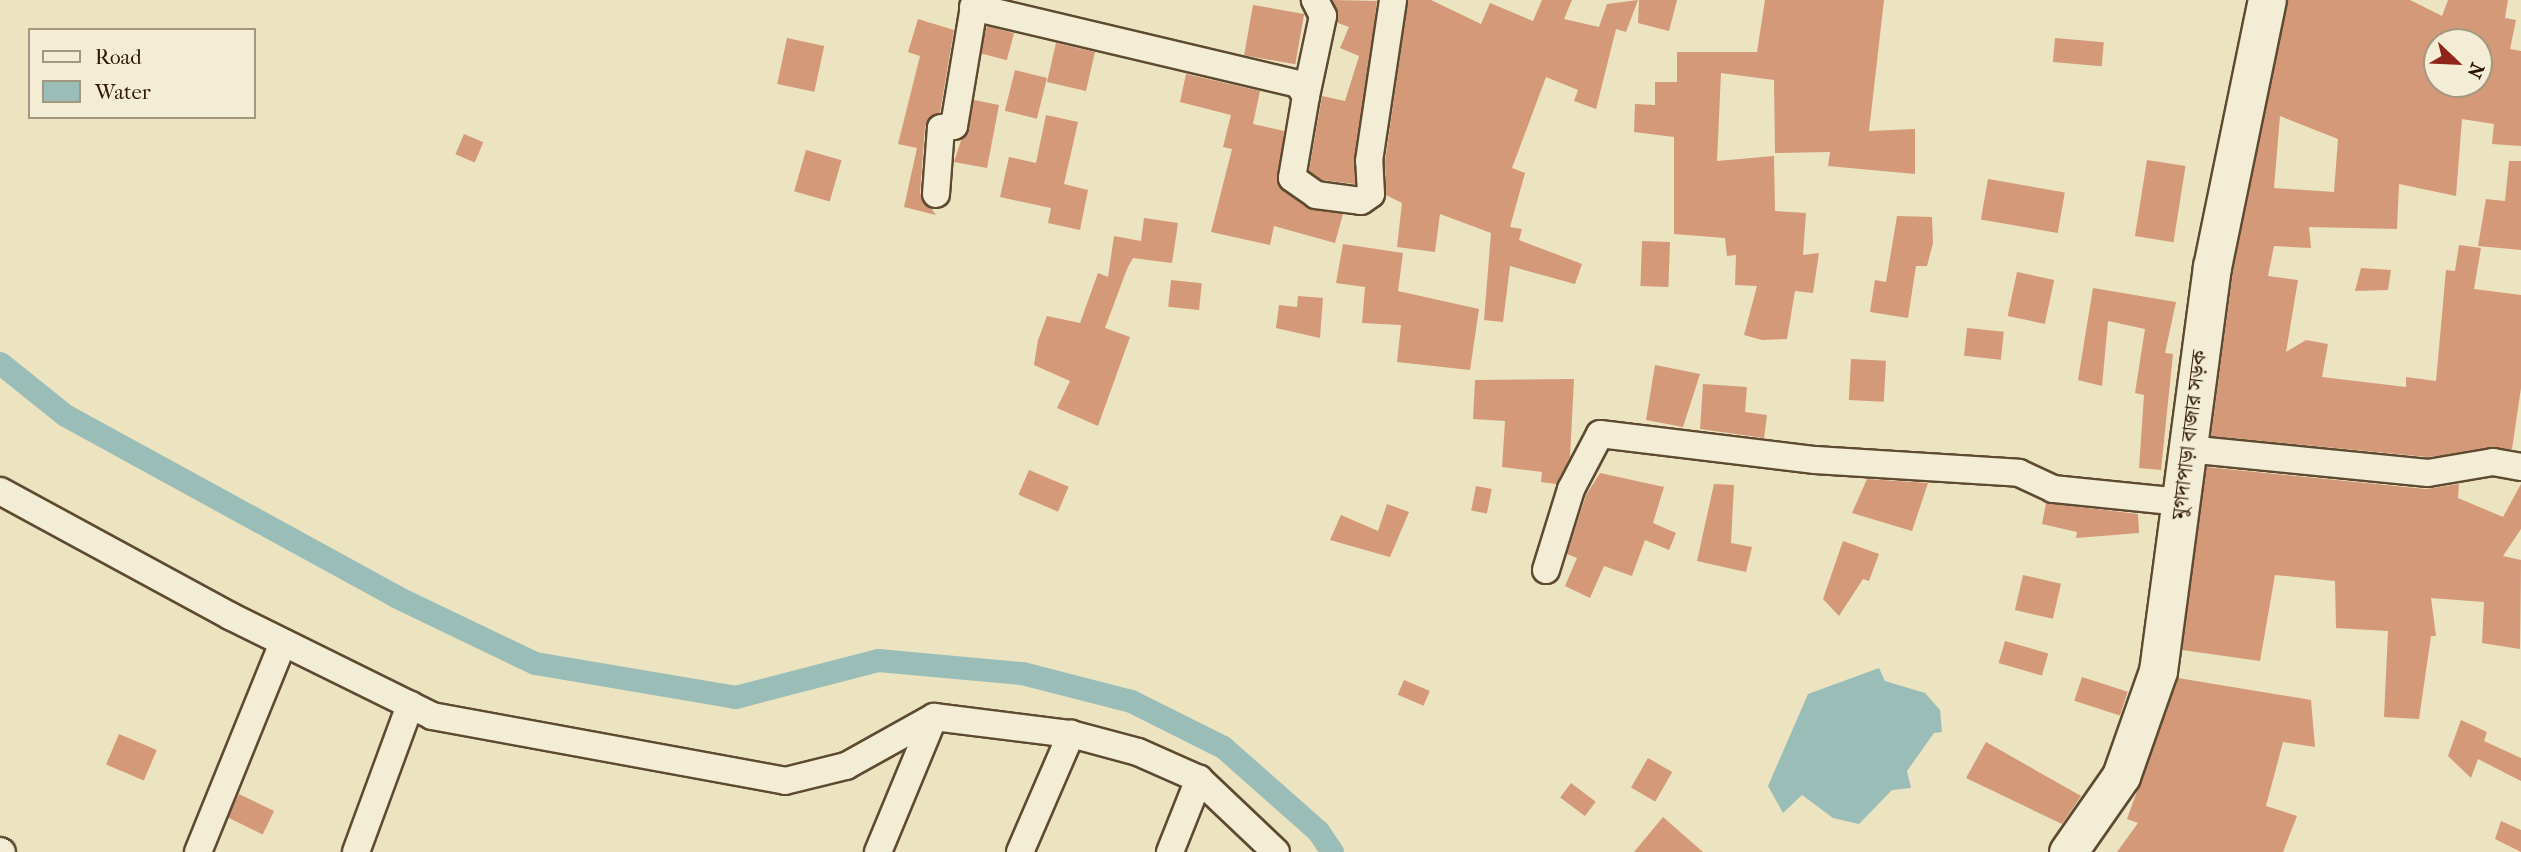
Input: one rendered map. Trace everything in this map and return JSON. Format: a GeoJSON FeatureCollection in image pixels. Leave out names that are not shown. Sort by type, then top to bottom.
{"type":"FeatureCollection","features":[{"type":"Feature","properties":{"kind":"street"},"geometry":{"type":"LineString","coordinates":[[1315,0],[1323,16],[1292,178],[1316,195],[1360,201],[1371,194],[1368,161],[1393,0]]}},
{"type":"Feature","properties":{"kind":"street","name":"মুগদাপাড়া বাজার সড়ক"},"geometry":{"type":"LineString","coordinates":[[2068,852],[2121,776],[2158,671],[2216,240],[2267,0]]}},
{"type":"Feature","properties":{"kind":"street"},"geometry":{"type":"LineString","coordinates":[[936,194],[941,128],[954,126],[974,4],[1298,84],[1306,96]]}},
{"type":"Feature","properties":{"kind":"street"},"geometry":{"type":"LineString","coordinates":[[1546,570],[1571,489],[1600,434],[1815,460],[2009,472],[2053,489],[2180,502]]}},
{"type":"Feature","properties":{"kind":"street"},"geometry":{"type":"LineString","coordinates":[[2187,449],[2428,473],[2493,462],[2521,467]]}},
{"type":"Feature","properties":{"kind":"street"},"geometry":{"type":"LineString","coordinates":[[0,491],[283,643],[432,716],[565,743],[785,781],[846,766],[934,717],[1071,734],[1199,779],[1276,852]]}},
{"type":"Feature","properties":{"kind":"street"},"geometry":{"type":"LineString","coordinates":[[198,852],[283,643]]}},
{"type":"Feature","properties":{"kind":"street"},"geometry":{"type":"LineString","coordinates":[[356,852],[410,705]]}},
{"type":"Feature","properties":{"kind":"street"},"geometry":{"type":"LineString","coordinates":[[878,852],[934,717]]}},
{"type":"Feature","properties":{"kind":"street"},"geometry":{"type":"LineString","coordinates":[[1020,852],[1071,734]]}},
{"type":"Feature","properties":{"kind":"street"},"geometry":{"type":"LineString","coordinates":[[1170,852],[1199,779]]}},
{"type":"Feature","properties":{"kind":"water"},"geometry":{"type":"Polygon","coordinates":[[[1879,668],[1885,681],[1925,693],[1940,710],[1942,732],[1934,733],[1907,771],[1911,788],[1892,790],[1859,824],[1833,818],[1802,795],[1783,813],[1768,786],[1808,694],[1879,668]]]}},
{"type":"Feature","properties":{"kind":"building"},"geometry":{"type":"Polygon","coordinates":[[[1333,0],[1377,1],[1355,184],[1322,180],[1309,171],[1322,96],[1345,101],[1359,56],[1340,48],[1349,27],[1338,23],[1333,0]]]}},
{"type":"Feature","properties":{"kind":"building"},"geometry":{"type":"Polygon","coordinates":[[[1408,0],[1431,0],[1481,24],[1490,3],[1533,21],[1542,0],[1572,0],[1564,19],[1599,27],[1607,4],[1638,0],[1626,32],[1616,29],[1596,109],[1574,101],[1578,90],[1546,77],[1512,168],[1525,173],[1510,227],[1522,229],[1519,240],[1582,264],[1575,284],[1510,266],[1503,322],[1484,320],[1491,233],[1440,214],[1435,252],[1397,247],[1402,203],[1386,195],[1385,162],[1408,0]]]}},
{"type":"Feature","properties":{"kind":"building"},"geometry":{"type":"Polygon","coordinates":[[[1639,0],[1677,0],[1669,31],[1638,23],[1639,0]]]}},
{"type":"Feature","properties":{"kind":"building"},"geometry":{"type":"Polygon","coordinates":[[[1765,0],[1884,0],[1869,131],[1915,129],[1915,174],[1828,166],[1830,152],[1775,153],[1774,80],[1721,73],[1717,161],[1774,156],[1775,211],[1806,213],[1803,255],[1819,253],[1813,293],[1795,291],[1787,339],[1762,340],[1744,335],[1757,286],[1735,285],[1736,255],[1727,256],[1725,238],[1674,234],[1674,137],[1634,132],[1635,104],[1655,105],[1655,82],[1677,82],[1677,52],[1757,52],[1765,0]]]}},
{"type":"Feature","properties":{"kind":"building"},"geometry":{"type":"Polygon","coordinates":[[[2287,0],[2410,0],[2442,16],[2448,0],[2508,0],[2505,18],[2516,20],[2510,49],[2521,51],[2521,146],[2492,144],[2494,124],[2462,119],[2456,196],[2399,184],[2397,229],[2309,227],[2311,248],[2274,246],[2268,276],[2298,280],[2286,352],[2306,340],[2328,344],[2322,377],[2406,387],[2406,377],[2436,381],[2446,270],[2455,271],[2459,245],[2481,248],[2474,289],[2521,295],[2521,388],[2512,449],[2427,457],[2211,436],[2233,271],[2287,0]],[[2280,116],[2274,188],[2334,192],[2338,139],[2280,116]]]}},
{"type":"Feature","properties":{"kind":"building"},"geometry":{"type":"Polygon","coordinates":[[[1253,5],[1304,14],[1295,64],[1244,55],[1253,5]]]}},
{"type":"Feature","properties":{"kind":"building"},"geometry":{"type":"Polygon","coordinates":[[[918,19],[954,30],[940,112],[925,127],[920,193],[936,215],[904,207],[917,148],[898,144],[920,56],[908,52],[918,19]]]}},
{"type":"Feature","properties":{"kind":"building"},"geometry":{"type":"Polygon","coordinates":[[[987,26],[1014,33],[1007,60],[980,53],[987,26]]]}},
{"type":"Feature","properties":{"kind":"building"},"geometry":{"type":"Polygon","coordinates":[[[787,38],[824,46],[814,92],[777,84],[787,38]]]}},
{"type":"Feature","properties":{"kind":"building"},"geometry":{"type":"Polygon","coordinates":[[[2055,38],[2104,42],[2102,66],[2053,62],[2055,38]]]}},
{"type":"Feature","properties":{"kind":"building"},"geometry":{"type":"Polygon","coordinates":[[[1056,43],[1095,52],[1086,91],[1047,82],[1056,43]]]}},
{"type":"Feature","properties":{"kind":"building"},"geometry":{"type":"Polygon","coordinates":[[[1015,70],[1047,78],[1037,119],[1005,111],[1015,70]]]}},
{"type":"Feature","properties":{"kind":"building"},"geometry":{"type":"Polygon","coordinates":[[[1186,74],[1260,91],[1253,124],[1284,131],[1278,185],[1307,208],[1343,214],[1335,243],[1274,226],[1270,245],[1211,232],[1232,149],[1223,147],[1231,115],[1180,102],[1186,74]]]}},
{"type":"Feature","properties":{"kind":"building"},"geometry":{"type":"Polygon","coordinates":[[[974,100],[999,105],[987,168],[954,162],[974,100]]]}},
{"type":"Feature","properties":{"kind":"building"},"geometry":{"type":"Polygon","coordinates":[[[1046,115],[1078,122],[1064,184],[1088,190],[1080,230],[1048,223],[1051,208],[1000,197],[1009,157],[1036,163],[1046,115]]]}},
{"type":"Feature","properties":{"kind":"building"},"geometry":{"type":"Polygon","coordinates":[[[464,134],[483,142],[475,162],[455,154],[464,134]]]}},
{"type":"Feature","properties":{"kind":"building"},"geometry":{"type":"Polygon","coordinates":[[[806,150],[842,160],[830,202],[794,191],[806,150]]]}},
{"type":"Feature","properties":{"kind":"building"},"geometry":{"type":"Polygon","coordinates":[[[2147,160],[2186,166],[2173,242],[2135,236],[2147,160]]]}},
{"type":"Feature","properties":{"kind":"building"},"geometry":{"type":"Polygon","coordinates":[[[2509,161],[2521,161],[2521,250],[2478,246],[2486,199],[2505,201],[2509,161]]]}},
{"type":"Feature","properties":{"kind":"building"},"geometry":{"type":"Polygon","coordinates":[[[1988,179],[2065,193],[2058,233],[1981,219],[1988,179]]]}},
{"type":"Feature","properties":{"kind":"building"},"geometry":{"type":"Polygon","coordinates":[[[1897,216],[1932,217],[1933,243],[1927,266],[1916,266],[1908,318],[1870,312],[1875,280],[1886,282],[1897,216]]]}},
{"type":"Feature","properties":{"kind":"building"},"geometry":{"type":"Polygon","coordinates":[[[1144,218],[1178,223],[1172,263],[1133,258],[1127,269],[1105,328],[1130,337],[1098,426],[1057,408],[1070,381],[1034,365],[1038,340],[1047,316],[1080,323],[1098,273],[1108,277],[1114,236],[1141,241],[1144,218]]]}},
{"type":"Feature","properties":{"kind":"building"},"geometry":{"type":"Polygon","coordinates":[[[1642,241],[1670,242],[1668,287],[1640,286],[1642,241]]]}},
{"type":"Feature","properties":{"kind":"building"},"geometry":{"type":"Polygon","coordinates":[[[1343,244],[1403,253],[1398,291],[1479,309],[1470,370],[1397,362],[1401,325],[1362,323],[1365,287],[1336,283],[1343,244]]]}},
{"type":"Feature","properties":{"kind":"building"},"geometry":{"type":"Polygon","coordinates":[[[2361,268],[2391,270],[2388,290],[2355,291],[2361,268]]]}},
{"type":"Feature","properties":{"kind":"building"},"geometry":{"type":"Polygon","coordinates":[[[2017,272],[2054,280],[2045,324],[2008,316],[2017,272]]]}},
{"type":"Feature","properties":{"kind":"building"},"geometry":{"type":"Polygon","coordinates":[[[1171,280],[1202,283],[1199,310],[1168,307],[1171,280]]]}},
{"type":"Feature","properties":{"kind":"building"},"geometry":{"type":"Polygon","coordinates":[[[2093,288],[2176,302],[2165,353],[2173,354],[2161,470],[2139,468],[2144,395],[2135,393],[2145,329],[2108,321],[2102,386],[2078,380],[2093,288]]]}},
{"type":"Feature","properties":{"kind":"building"},"geometry":{"type":"Polygon","coordinates":[[[1298,296],[1323,298],[1320,338],[1276,328],[1279,305],[1297,307],[1298,296]]]}},
{"type":"Feature","properties":{"kind":"building"},"geometry":{"type":"Polygon","coordinates":[[[1967,328],[2004,332],[2001,360],[1964,356],[1967,328]]]}},
{"type":"Feature","properties":{"kind":"building"},"geometry":{"type":"Polygon","coordinates":[[[1851,359],[1886,361],[1884,402],[1849,400],[1851,359]]]}},
{"type":"Feature","properties":{"kind":"building"},"geometry":{"type":"Polygon","coordinates":[[[1655,365],[1700,374],[1683,427],[1646,420],[1655,365]]]}},
{"type":"Feature","properties":{"kind":"building"},"geometry":{"type":"Polygon","coordinates":[[[1574,379],[1570,457],[1556,484],[1541,482],[1542,472],[1502,467],[1505,421],[1473,419],[1475,380],[1574,379]]]}},
{"type":"Feature","properties":{"kind":"building"},"geometry":{"type":"Polygon","coordinates":[[[1703,384],[1747,387],[1745,412],[1767,415],[1764,438],[1700,429],[1703,384]]]}},
{"type":"Feature","properties":{"kind":"building"},"geometry":{"type":"Polygon","coordinates":[[[2206,467],[2426,489],[2459,484],[2458,498],[2503,517],[2521,484],[2521,529],[2503,556],[2521,560],[2520,649],[2482,643],[2484,602],[2431,598],[2436,636],[2431,636],[2419,719],[2384,717],[2388,631],[2336,628],[2335,581],[2275,575],[2260,661],[2182,650],[2206,467]]]}},
{"type":"Feature","properties":{"kind":"building"},"geometry":{"type":"Polygon","coordinates":[[[1029,470],[1069,487],[1058,512],[1018,495],[1029,470]]]}},
{"type":"Feature","properties":{"kind":"building"},"geometry":{"type":"Polygon","coordinates":[[[1600,473],[1664,487],[1653,523],[1676,533],[1669,550],[1645,540],[1632,576],[1604,566],[1590,598],[1565,586],[1577,558],[1567,554],[1586,495],[1600,473]]]}},
{"type":"Feature","properties":{"kind":"building"},"geometry":{"type":"Polygon","coordinates":[[[1867,479],[1928,483],[1912,531],[1852,513],[1867,479]]]}},
{"type":"Feature","properties":{"kind":"building"},"geometry":{"type":"Polygon","coordinates":[[[1714,484],[1734,485],[1731,543],[1752,547],[1746,572],[1697,561],[1714,484]]]}},
{"type":"Feature","properties":{"kind":"building"},"geometry":{"type":"Polygon","coordinates":[[[1476,486],[1492,489],[1487,514],[1471,511],[1476,486]]]}},
{"type":"Feature","properties":{"kind":"building"},"geometry":{"type":"Polygon","coordinates":[[[2046,503],[2138,514],[2139,533],[2076,538],[2077,532],[2042,524],[2046,503]]]}},
{"type":"Feature","properties":{"kind":"building"},"geometry":{"type":"Polygon","coordinates":[[[1387,504],[1409,512],[1390,557],[1330,540],[1341,515],[1378,531],[1387,504]]]}},
{"type":"Feature","properties":{"kind":"building"},"geometry":{"type":"Polygon","coordinates":[[[1843,541],[1879,554],[1869,581],[1863,579],[1839,616],[1823,599],[1843,541]]]}},
{"type":"Feature","properties":{"kind":"building"},"geometry":{"type":"Polygon","coordinates":[[[2023,575],[2061,584],[2053,619],[2015,610],[2023,575]]]}},
{"type":"Feature","properties":{"kind":"building"},"geometry":{"type":"Polygon","coordinates":[[[2005,641],[2048,653],[2042,676],[1999,663],[2005,641]]]}},
{"type":"Feature","properties":{"kind":"building"},"geometry":{"type":"Polygon","coordinates":[[[2082,677],[2128,692],[2120,716],[2074,701],[2082,677]]]}},
{"type":"Feature","properties":{"kind":"building"},"geometry":{"type":"Polygon","coordinates":[[[2178,678],[2311,700],[2315,747],[2283,742],[2266,806],[2297,816],[2283,852],[2117,852],[2138,823],[2127,819],[2178,678]]]}},
{"type":"Feature","properties":{"kind":"building"},"geometry":{"type":"Polygon","coordinates":[[[1404,680],[1430,691],[1424,706],[1398,695],[1404,680]]]}},
{"type":"Feature","properties":{"kind":"building"},"geometry":{"type":"Polygon","coordinates":[[[2461,720],[2487,732],[2484,741],[2521,758],[2521,781],[2478,759],[2471,778],[2448,756],[2461,720]]]}},
{"type":"Feature","properties":{"kind":"building"},"geometry":{"type":"Polygon","coordinates":[[[119,734],[157,750],[144,780],[106,764],[119,734]]]}},
{"type":"Feature","properties":{"kind":"building"},"geometry":{"type":"Polygon","coordinates":[[[1986,742],[2081,796],[2062,824],[1966,778],[1986,742]]]}},
{"type":"Feature","properties":{"kind":"building"},"geometry":{"type":"Polygon","coordinates":[[[1648,758],[1672,772],[1655,801],[1631,787],[1648,758]]]}},
{"type":"Feature","properties":{"kind":"building"},"geometry":{"type":"Polygon","coordinates":[[[1571,783],[1596,802],[1585,816],[1560,797],[1571,783]]]}},
{"type":"Feature","properties":{"kind":"building"},"geometry":{"type":"Polygon","coordinates":[[[239,794],[274,811],[263,834],[228,817],[239,794]]]}},
{"type":"Feature","properties":{"kind":"building"},"geometry":{"type":"Polygon","coordinates":[[[1663,817],[1703,852],[1634,852],[1663,817]]]}},
{"type":"Feature","properties":{"kind":"building"},"geometry":{"type":"Polygon","coordinates":[[[2501,821],[2521,830],[2521,852],[2495,839],[2501,821]]]}},
{"type":"Feature","properties":{"kind":"waterway"},"geometry":{"type":"LineString","coordinates":[[0,363],[65,415],[397,597],[535,663],[735,697],[878,660],[1022,673],[1131,701],[1223,747],[1318,831],[1332,852]]}}]}
